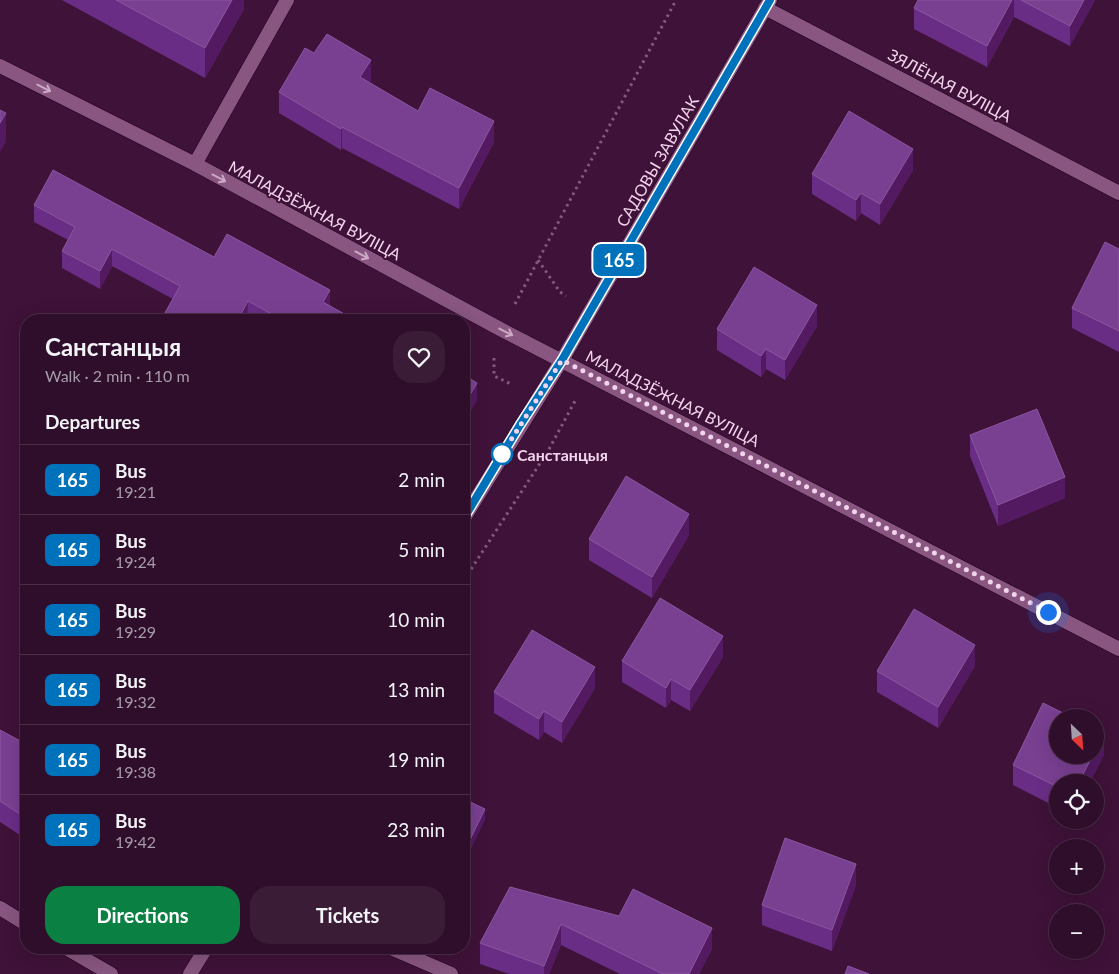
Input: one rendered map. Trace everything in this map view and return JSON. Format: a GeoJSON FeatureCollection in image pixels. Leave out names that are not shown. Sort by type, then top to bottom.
{"type":"FeatureCollection","features":[{"type":"Feature","properties":{"kind":"street"},"geometry":{"type":"LineString","coordinates":[[195,164],[287,0]]}},
{"type":"Feature","properties":{"kind":"street","name":"ЗЯЛЁНАЯ ВУЛІЦА"},"geometry":{"type":"LineString","coordinates":[[768,4],[1119,193]]}},
{"type":"Feature","properties":{"kind":"street","name":"САДОВЫ ЗАВУЛАК"},"geometry":{"type":"LineString","coordinates":[[470,508],[562,360],[768,4]]}},
{"type":"Feature","properties":{"kind":"street","name":"МАЛАДЗЁЖНАЯ ВУЛІЦА"},"geometry":{"type":"LineString","coordinates":[[0,66],[195,164],[502,330],[1119,649]]}},
{"type":"Feature","properties":{"kind":"street"},"geometry":{"type":"LineString","coordinates":[[0,908],[20,920]]}},
{"type":"Feature","properties":{"kind":"street"},"geometry":{"type":"LineString","coordinates":[[76,954],[111,974]]}},
{"type":"Feature","properties":{"kind":"street"},"geometry":{"type":"LineString","coordinates":[[190,974],[202,954]]}},
{"type":"Feature","properties":{"kind":"street"},"geometry":{"type":"LineString","coordinates":[[405,954],[451,974]]}},
{"type":"Feature","properties":{"kind":"path"},"geometry":{"type":"LineString","coordinates":[[494,376],[494,349],[502,330],[676,0]]}},
{"type":"Feature","properties":{"kind":"building"},"geometry":{"type":"Polygon","coordinates":[[[116,0],[232,0],[205,48],[116,0]]]}},
{"type":"Feature","properties":{"kind":"building"},"geometry":{"type":"Polygon","coordinates":[[[918,0],[1012,0],[987,46],[914,8],[918,0]]]}},
{"type":"Feature","properties":{"kind":"building"},"geometry":{"type":"Polygon","coordinates":[[[1021,0],[1084,0],[1070,26],[1021,0]]]}},
{"type":"Feature","properties":{"kind":"building"},"geometry":{"type":"Polygon","coordinates":[[[327,34],[371,60],[360,77],[418,111],[430,88],[494,121],[459,188],[342,127],[341,129],[279,92],[305,48],[314,53],[327,34]]]}},
{"type":"Feature","properties":{"kind":"building"},"geometry":{"type":"Polygon","coordinates":[[[0,110],[6,113],[0,123],[0,110]]]}},
{"type":"Feature","properties":{"kind":"building"},"geometry":{"type":"Polygon","coordinates":[[[849,111],[913,149],[880,204],[861,193],[856,200],[812,174],[849,111]]]}},
{"type":"Feature","properties":{"kind":"building"},"geometry":{"type":"Polygon","coordinates":[[[53,170],[214,257],[227,234],[330,290],[323,302],[344,314],[271,314],[248,301],[241,314],[164,314],[180,286],[112,249],[100,271],[62,251],[75,227],[34,205],[53,170]]]}},
{"type":"Feature","properties":{"kind":"building"},"geometry":{"type":"Polygon","coordinates":[[[1105,242],[1119,249],[1119,331],[1072,308],[1105,242]]]}},
{"type":"Feature","properties":{"kind":"building"},"geometry":{"type":"Polygon","coordinates":[[[754,267],[817,305],[785,360],[766,349],[761,356],[717,329],[754,267]]]}},
{"type":"Feature","properties":{"kind":"building"},"geometry":{"type":"Polygon","coordinates":[[[470,379],[477,383],[470,395],[470,379]]]}},
{"type":"Feature","properties":{"kind":"building"},"geometry":{"type":"Polygon","coordinates":[[[1037,409],[1065,477],[998,505],[970,435],[1037,409]]]}},
{"type":"Feature","properties":{"kind":"building"},"geometry":{"type":"Polygon","coordinates":[[[626,476],[689,514],[652,577],[589,539],[626,476]]]}},
{"type":"Feature","properties":{"kind":"building"},"geometry":{"type":"Polygon","coordinates":[[[660,598],[723,636],[690,690],[671,679],[666,688],[622,661],[660,598]]]}},
{"type":"Feature","properties":{"kind":"building"},"geometry":{"type":"Polygon","coordinates":[[[914,609],[975,645],[938,707],[877,671],[914,609]]]}},
{"type":"Feature","properties":{"kind":"building"},"geometry":{"type":"Polygon","coordinates":[[[532,630],[595,667],[562,722],[544,711],[539,719],[494,692],[532,630]]]}},
{"type":"Feature","properties":{"kind":"building"},"geometry":{"type":"Polygon","coordinates":[[[1043,703],[1055,709],[1049,709],[1049,764],[1088,764],[1083,774],[1049,774],[1049,783],[1013,765],[1043,703]]]}},
{"type":"Feature","properties":{"kind":"building"},"geometry":{"type":"Polygon","coordinates":[[[0,730],[20,741],[20,814],[0,801],[0,730]]]}},
{"type":"Feature","properties":{"kind":"building"},"geometry":{"type":"Polygon","coordinates":[[[470,802],[485,809],[470,840],[470,802]]]}},
{"type":"Feature","properties":{"kind":"building"},"geometry":{"type":"Polygon","coordinates":[[[785,838],[856,864],[832,930],[762,905],[785,838]]]}},
{"type":"Feature","properties":{"kind":"building"},"geometry":{"type":"Polygon","coordinates":[[[510,887],[619,916],[633,889],[712,928],[689,974],[663,974],[561,924],[544,966],[480,943],[510,887]]]}},
{"type":"Feature","properties":{"kind":"building"},"geometry":{"type":"Polygon","coordinates":[[[848,966],[869,974],[845,974],[848,966]]]}},
{"type":"Feature","properties":{"kind":"bus line","name":"165"},"geometry":{"type":"LineString","coordinates":[[470,508],[562,360],[770,0]]}},
{"type":"Feature","properties":{"kind":"place","name":"Санстанцыя"},"geometry":{"type":"Point","coordinates":[502,454]}},
{"type":"Feature","properties":{"kind":"route"},"geometry":{"type":"LineString","coordinates":[[502,454],[562,360],[1048,612]]}}]}
